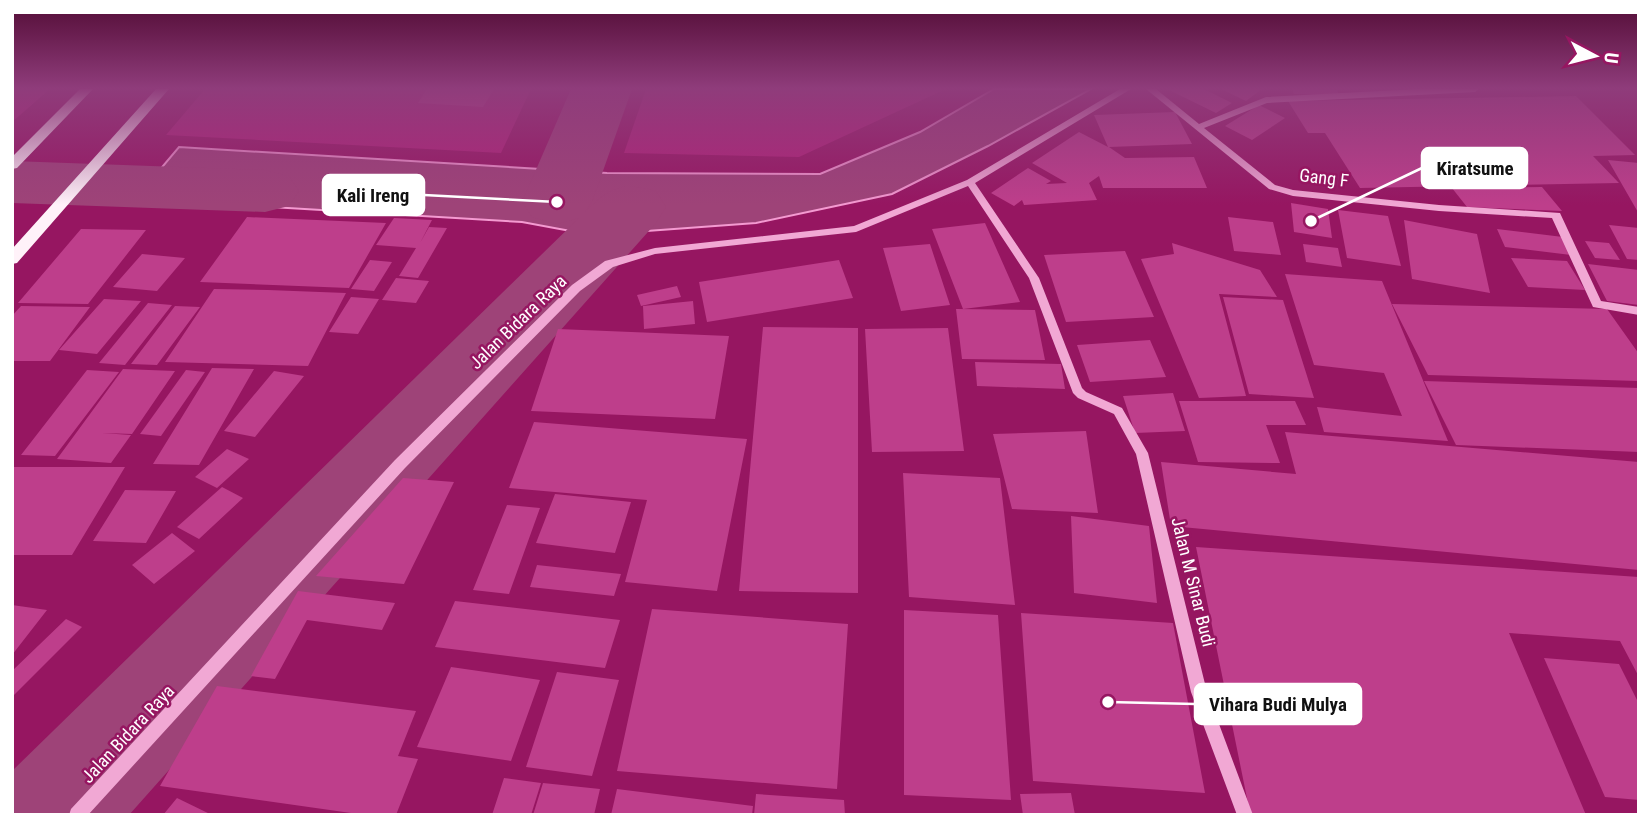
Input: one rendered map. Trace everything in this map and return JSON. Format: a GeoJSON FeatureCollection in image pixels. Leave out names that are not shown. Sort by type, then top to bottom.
{"type":"FeatureCollection","features":[{"type":"Feature","properties":{"kind":"main road"},"geometry":{"type":"LineString","coordinates":[[12,164],[49,128]]}},
{"type":"Feature","properties":{"kind":"main road"},"geometry":{"type":"LineString","coordinates":[[12,259],[130,128]]}},
{"type":"Feature","properties":{"kind":"street","name":"Jalan Bidara Raya"},"geometry":{"type":"LineString","coordinates":[[77,815],[400,464],[576,288],[609,264],[655,251],[856,229],[970,182],[1062,128]]}},
{"type":"Feature","properties":{"kind":"street","name":"Gang F"},"geometry":{"type":"LineString","coordinates":[[1197,128],[1272,187],[1293,192],[1438,208],[1556,215],[1597,304],[1639,311]]}},
{"type":"Feature","properties":{"kind":"street","name":"Jalan M Sinar Budi"},"geometry":{"type":"LineString","coordinates":[[970,182],[1034,278],[1074,383],[1082,395],[1109,405],[1124,416],[1142,453],[1199,692],[1245,815]]}},
{"type":"Feature","properties":{"kind":"shaded area"},"geometry":{"type":"Polygon","coordinates":[[[172,128],[513,128],[501,153],[166,135],[172,128]]]}},
{"type":"Feature","properties":{"kind":"shaded area"},"geometry":{"type":"Polygon","coordinates":[[[633,128],[863,128],[799,157],[624,153],[633,128]]]}},
{"type":"Feature","properties":{"kind":"shaded area"},"geometry":{"type":"Polygon","coordinates":[[[928,128],[1021,128],[892,194],[756,223],[592,235],[522,222],[271,207],[130,205],[179,147],[607,173],[820,174],[928,128]]]}},
{"type":"Feature","properties":{"kind":"building"},"geometry":{"type":"Polygon","coordinates":[[[1100,128],[1183,128],[1192,144],[1109,147],[1125,158],[1194,157],[1207,188],[1103,188],[1099,176],[1089,183],[1097,200],[1024,205],[1022,200],[1014,206],[991,193],[1028,168],[1051,181],[1046,184],[1067,183],[1032,163],[1079,132],[1108,147],[1100,128]]]}},
{"type":"Feature","properties":{"kind":"building"},"geometry":{"type":"Polygon","coordinates":[[[1228,128],[1271,128],[1252,140],[1228,128]]]}},
{"type":"Feature","properties":{"kind":"building"},"geometry":{"type":"Polygon","coordinates":[[[1305,128],[1608,128],[1635,155],[1593,156],[1619,183],[1360,188],[1325,133],[1308,133],[1305,128]]]}},
{"type":"Feature","properties":{"kind":"building"},"geometry":{"type":"Polygon","coordinates":[[[1608,160],[1639,163],[1639,214],[1608,160]]]}},
{"type":"Feature","properties":{"kind":"building"},"geometry":{"type":"Polygon","coordinates":[[[1542,187],[1562,211],[1467,207],[1452,188],[1542,187]]]}},
{"type":"Feature","properties":{"kind":"building"},"geometry":{"type":"Polygon","coordinates":[[[1291,203],[1328,209],[1332,238],[1294,232],[1291,203]]]}},
{"type":"Feature","properties":{"kind":"building"},"geometry":{"type":"Polygon","coordinates":[[[1338,210],[1388,216],[1401,266],[1347,258],[1338,210]]]}},
{"type":"Feature","properties":{"kind":"building"},"geometry":{"type":"Polygon","coordinates":[[[247,217],[386,223],[349,288],[200,282],[247,217]]]}},
{"type":"Feature","properties":{"kind":"building"},"geometry":{"type":"Polygon","coordinates":[[[1228,217],[1273,222],[1281,255],[1234,251],[1228,217]]]}},
{"type":"Feature","properties":{"kind":"building"},"geometry":{"type":"Polygon","coordinates":[[[394,218],[432,220],[420,243],[429,227],[447,228],[418,278],[399,276],[416,248],[376,245],[394,218]]]}},
{"type":"Feature","properties":{"kind":"building"},"geometry":{"type":"Polygon","coordinates":[[[1404,220],[1477,234],[1490,293],[1412,279],[1404,220]]]}},
{"type":"Feature","properties":{"kind":"building"},"geometry":{"type":"Polygon","coordinates":[[[985,223],[1020,302],[963,309],[932,229],[985,223]]]}},
{"type":"Feature","properties":{"kind":"building"},"geometry":{"type":"Polygon","coordinates":[[[1609,225],[1639,228],[1639,260],[1627,259],[1609,225]]]}},
{"type":"Feature","properties":{"kind":"building"},"geometry":{"type":"Polygon","coordinates":[[[81,229],[146,230],[88,304],[18,303],[81,229]]]}},
{"type":"Feature","properties":{"kind":"building"},"geometry":{"type":"Polygon","coordinates":[[[1497,229],[1563,237],[1571,255],[1505,247],[1497,229]]]}},
{"type":"Feature","properties":{"kind":"building"},"geometry":{"type":"Polygon","coordinates":[[[1585,241],[1609,243],[1620,260],[1595,258],[1585,241]]]}},
{"type":"Feature","properties":{"kind":"building"},"geometry":{"type":"Polygon","coordinates":[[[1172,243],[1260,270],[1277,297],[1219,294],[1246,396],[1199,398],[1141,259],[1174,254],[1172,243]]]}},
{"type":"Feature","properties":{"kind":"building"},"geometry":{"type":"Polygon","coordinates":[[[930,244],[950,305],[901,311],[883,248],[930,244]]]}},
{"type":"Feature","properties":{"kind":"building"},"geometry":{"type":"Polygon","coordinates":[[[1303,244],[1338,248],[1342,267],[1306,262],[1303,244]]]}},
{"type":"Feature","properties":{"kind":"building"},"geometry":{"type":"Polygon","coordinates":[[[1125,251],[1154,317],[1066,322],[1044,255],[1125,251]]]}},
{"type":"Feature","properties":{"kind":"building"},"geometry":{"type":"Polygon","coordinates":[[[142,254],[185,258],[157,291],[113,287],[142,254]]]}},
{"type":"Feature","properties":{"kind":"building"},"geometry":{"type":"Polygon","coordinates":[[[1511,258],[1567,261],[1585,290],[1528,287],[1511,258]]]}},
{"type":"Feature","properties":{"kind":"building"},"geometry":{"type":"Polygon","coordinates":[[[370,260],[392,262],[374,291],[351,289],[370,260]]]}},
{"type":"Feature","properties":{"kind":"building"},"geometry":{"type":"Polygon","coordinates":[[[839,260],[853,298],[707,322],[699,282],[839,260]]]}},
{"type":"Feature","properties":{"kind":"building"},"geometry":{"type":"Polygon","coordinates":[[[1588,264],[1639,270],[1639,305],[1607,301],[1588,264]]]}},
{"type":"Feature","properties":{"kind":"building"},"geometry":{"type":"Polygon","coordinates":[[[1285,274],[1382,281],[1448,441],[1324,432],[1317,407],[1402,416],[1384,373],[1314,365],[1285,274]]]}},
{"type":"Feature","properties":{"kind":"building"},"geometry":{"type":"Polygon","coordinates":[[[396,278],[429,281],[416,303],[382,300],[396,278]]]}},
{"type":"Feature","properties":{"kind":"building"},"geometry":{"type":"Polygon","coordinates":[[[677,286],[681,297],[641,306],[637,295],[677,286]]]}},
{"type":"Feature","properties":{"kind":"building"},"geometry":{"type":"Polygon","coordinates":[[[214,289],[346,293],[308,366],[165,362],[214,289]]]}},
{"type":"Feature","properties":{"kind":"building"},"geometry":{"type":"Polygon","coordinates":[[[351,297],[379,299],[358,334],[329,332],[351,297]]]}},
{"type":"Feature","properties":{"kind":"building"},"geometry":{"type":"Polygon","coordinates":[[[1223,297],[1283,300],[1314,398],[1249,394],[1223,297]]]}},
{"type":"Feature","properties":{"kind":"building"},"geometry":{"type":"Polygon","coordinates":[[[104,299],[141,301],[97,354],[59,350],[104,299]]]}},
{"type":"Feature","properties":{"kind":"building"},"geometry":{"type":"Polygon","coordinates":[[[693,301],[695,324],[644,329],[643,306],[693,301]]]}},
{"type":"Feature","properties":{"kind":"building"},"geometry":{"type":"Polygon","coordinates":[[[148,303],[172,305],[125,365],[99,363],[148,303]]]}},
{"type":"Feature","properties":{"kind":"building"},"geometry":{"type":"Polygon","coordinates":[[[1392,304],[1607,309],[1639,354],[1639,381],[1428,375],[1392,304]]]}},
{"type":"Feature","properties":{"kind":"building"},"geometry":{"type":"Polygon","coordinates":[[[21,306],[90,307],[50,361],[12,361],[12,316],[21,306]]]}},
{"type":"Feature","properties":{"kind":"building"},"geometry":{"type":"Polygon","coordinates":[[[175,306],[200,307],[157,365],[131,364],[175,306]]]}},
{"type":"Feature","properties":{"kind":"building"},"geometry":{"type":"Polygon","coordinates":[[[956,309],[1035,310],[1045,360],[962,359],[956,309]]]}},
{"type":"Feature","properties":{"kind":"building"},"geometry":{"type":"Polygon","coordinates":[[[763,327],[858,328],[858,593],[739,591],[763,327]]]}},
{"type":"Feature","properties":{"kind":"building"},"geometry":{"type":"Polygon","coordinates":[[[948,328],[964,451],[872,452],[865,329],[948,328]]]}},
{"type":"Feature","properties":{"kind":"building"},"geometry":{"type":"Polygon","coordinates":[[[558,329],[729,336],[715,419],[531,411],[558,329]]]}},
{"type":"Feature","properties":{"kind":"building"},"geometry":{"type":"Polygon","coordinates":[[[1150,340],[1166,377],[1090,382],[1077,345],[1150,340]]]}},
{"type":"Feature","properties":{"kind":"building"},"geometry":{"type":"Polygon","coordinates":[[[975,362],[1061,364],[1065,389],[977,386],[975,362]]]}},
{"type":"Feature","properties":{"kind":"building"},"geometry":{"type":"Polygon","coordinates":[[[212,368],[254,369],[199,465],[153,464],[212,368]]]}},
{"type":"Feature","properties":{"kind":"building"},"geometry":{"type":"Polygon","coordinates":[[[123,369],[175,371],[132,434],[102,433],[131,435],[111,463],[57,459],[123,369]]]}},
{"type":"Feature","properties":{"kind":"building"},"geometry":{"type":"Polygon","coordinates":[[[87,370],[119,372],[55,456],[21,455],[87,370]]]}},
{"type":"Feature","properties":{"kind":"building"},"geometry":{"type":"Polygon","coordinates":[[[186,370],[205,372],[161,436],[140,434],[186,370]]]}},
{"type":"Feature","properties":{"kind":"building"},"geometry":{"type":"Polygon","coordinates":[[[274,371],[304,376],[255,437],[224,431],[274,371]]]}},
{"type":"Feature","properties":{"kind":"building"},"geometry":{"type":"Polygon","coordinates":[[[1424,381],[1639,388],[1639,452],[1456,445],[1424,381]]]}},
{"type":"Feature","properties":{"kind":"building"},"geometry":{"type":"Polygon","coordinates":[[[1173,393],[1185,431],[1135,433],[1123,396],[1173,393]]]}},
{"type":"Feature","properties":{"kind":"building"},"geometry":{"type":"Polygon","coordinates":[[[1179,401],[1295,401],[1306,425],[1266,425],[1280,463],[1198,462],[1179,401]]]}},
{"type":"Feature","properties":{"kind":"building"},"geometry":{"type":"Polygon","coordinates":[[[534,422],[747,439],[717,591],[625,582],[647,500],[509,488],[534,422]]]}},
{"type":"Feature","properties":{"kind":"building"},"geometry":{"type":"Polygon","coordinates":[[[1086,431],[1098,513],[1012,509],[993,434],[1086,431]]]}},
{"type":"Feature","properties":{"kind":"building"},"geometry":{"type":"Polygon","coordinates":[[[1285,432],[1639,462],[1639,570],[1171,526],[1161,462],[1296,474],[1285,432]]]}},
{"type":"Feature","properties":{"kind":"building"},"geometry":{"type":"Polygon","coordinates":[[[227,449],[249,459],[217,488],[195,477],[227,449]]]}},
{"type":"Feature","properties":{"kind":"building"},"geometry":{"type":"Polygon","coordinates":[[[12,467],[125,467],[72,555],[12,555],[12,467]]]}},
{"type":"Feature","properties":{"kind":"building"},"geometry":{"type":"Polygon","coordinates":[[[903,473],[1000,478],[1015,605],[909,597],[903,473]]]}},
{"type":"Feature","properties":{"kind":"building"},"geometry":{"type":"Polygon","coordinates":[[[403,478],[454,482],[404,584],[316,576],[403,478]]]}},
{"type":"Feature","properties":{"kind":"building"},"geometry":{"type":"Polygon","coordinates":[[[222,487],[243,498],[199,539],[177,527],[222,487]]]}},
{"type":"Feature","properties":{"kind":"building"},"geometry":{"type":"Polygon","coordinates":[[[125,490],[176,491],[146,543],[93,541],[125,490]]]}},
{"type":"Feature","properties":{"kind":"building"},"geometry":{"type":"Polygon","coordinates":[[[555,494],[631,502],[615,553],[536,543],[555,494]]]}},
{"type":"Feature","properties":{"kind":"building"},"geometry":{"type":"Polygon","coordinates":[[[507,505],[540,508],[509,594],[473,590],[507,505]]]}},
{"type":"Feature","properties":{"kind":"building"},"geometry":{"type":"Polygon","coordinates":[[[1071,516],[1149,526],[1157,603],[1074,593],[1071,516]]]}},
{"type":"Feature","properties":{"kind":"building"},"geometry":{"type":"Polygon","coordinates":[[[172,533],[195,551],[154,584],[132,565],[172,533]]]}},
{"type":"Feature","properties":{"kind":"building"},"geometry":{"type":"Polygon","coordinates":[[[1196,547],[1639,577],[1639,677],[1620,641],[1509,633],[1586,815],[1250,813],[1196,547]]]}},
{"type":"Feature","properties":{"kind":"building"},"geometry":{"type":"Polygon","coordinates":[[[537,565],[621,574],[614,596],[530,587],[537,565]]]}},
{"type":"Feature","properties":{"kind":"building"},"geometry":{"type":"Polygon","coordinates":[[[298,591],[395,603],[382,630],[307,620],[275,679],[251,676],[298,591]]]}},
{"type":"Feature","properties":{"kind":"building"},"geometry":{"type":"Polygon","coordinates":[[[455,601],[620,620],[605,668],[435,647],[455,601]]]}},
{"type":"Feature","properties":{"kind":"building"},"geometry":{"type":"Polygon","coordinates":[[[12,605],[47,610],[12,655],[12,605]]]}},
{"type":"Feature","properties":{"kind":"building"},"geometry":{"type":"Polygon","coordinates":[[[652,609],[848,624],[837,789],[617,771],[652,609]]]}},
{"type":"Feature","properties":{"kind":"building"},"geometry":{"type":"Polygon","coordinates":[[[904,610],[998,615],[1011,800],[904,795],[904,610]]]}},
{"type":"Feature","properties":{"kind":"building"},"geometry":{"type":"Polygon","coordinates":[[[1021,613],[1173,623],[1205,793],[1033,781],[1021,613]]]}},
{"type":"Feature","properties":{"kind":"building"},"geometry":{"type":"Polygon","coordinates":[[[66,619],[82,627],[12,697],[12,671],[66,619]]]}},
{"type":"Feature","properties":{"kind":"building"},"geometry":{"type":"Polygon","coordinates":[[[1544,658],[1619,664],[1639,704],[1639,800],[1605,797],[1544,658]]]}},
{"type":"Feature","properties":{"kind":"building"},"geometry":{"type":"Polygon","coordinates":[[[451,667],[540,680],[511,761],[417,747],[451,667]]]}},
{"type":"Feature","properties":{"kind":"building"},"geometry":{"type":"Polygon","coordinates":[[[557,672],[619,680],[592,776],[526,767],[557,672]]]}},
{"type":"Feature","properties":{"kind":"building"},"geometry":{"type":"Polygon","coordinates":[[[217,686],[416,711],[398,756],[418,759],[396,815],[365,815],[160,786],[217,686]]]}},
{"type":"Feature","properties":{"kind":"building"},"geometry":{"type":"Polygon","coordinates":[[[504,778],[541,783],[531,815],[492,815],[504,778]]]}},
{"type":"Feature","properties":{"kind":"building"},"geometry":{"type":"Polygon","coordinates":[[[543,783],[600,789],[594,815],[533,815],[543,783]]]}},
{"type":"Feature","properties":{"kind":"building"},"geometry":{"type":"Polygon","coordinates":[[[617,789],[753,806],[752,815],[611,815],[617,789]]]}},
{"type":"Feature","properties":{"kind":"building"},"geometry":{"type":"Polygon","coordinates":[[[1071,793],[1075,815],[1023,815],[1020,794],[1071,793]]]}},
{"type":"Feature","properties":{"kind":"building"},"geometry":{"type":"Polygon","coordinates":[[[756,794],[844,800],[845,815],[754,815],[756,794]]]}},
{"type":"Feature","properties":{"kind":"building"},"geometry":{"type":"Polygon","coordinates":[[[177,798],[212,815],[163,815],[177,798]]]}},
{"type":"Feature","properties":{"kind":"waterway"},"geometry":{"type":"LineString","coordinates":[[557,202],[587,128]]}},
{"type":"Feature","properties":{"kind":"waterway"},"geometry":{"type":"LineString","coordinates":[[12,182],[265,191]]}},
{"type":"Feature","properties":{"kind":"waterway"},"geometry":{"type":"LineString","coordinates":[[51,815],[631,207]]}},
{"type":"Feature","properties":{"kind":"place","name":"Kali Ireng"},"geometry":{"type":"Point","coordinates":[557,202]}},
{"type":"Feature","properties":{"kind":"place","name":"Kiratsume"},"geometry":{"type":"Point","coordinates":[1311,221]}},
{"type":"Feature","properties":{"kind":"place","name":"Vihara Budi Mulya"},"geometry":{"type":"Point","coordinates":[1108,702]}}]}
